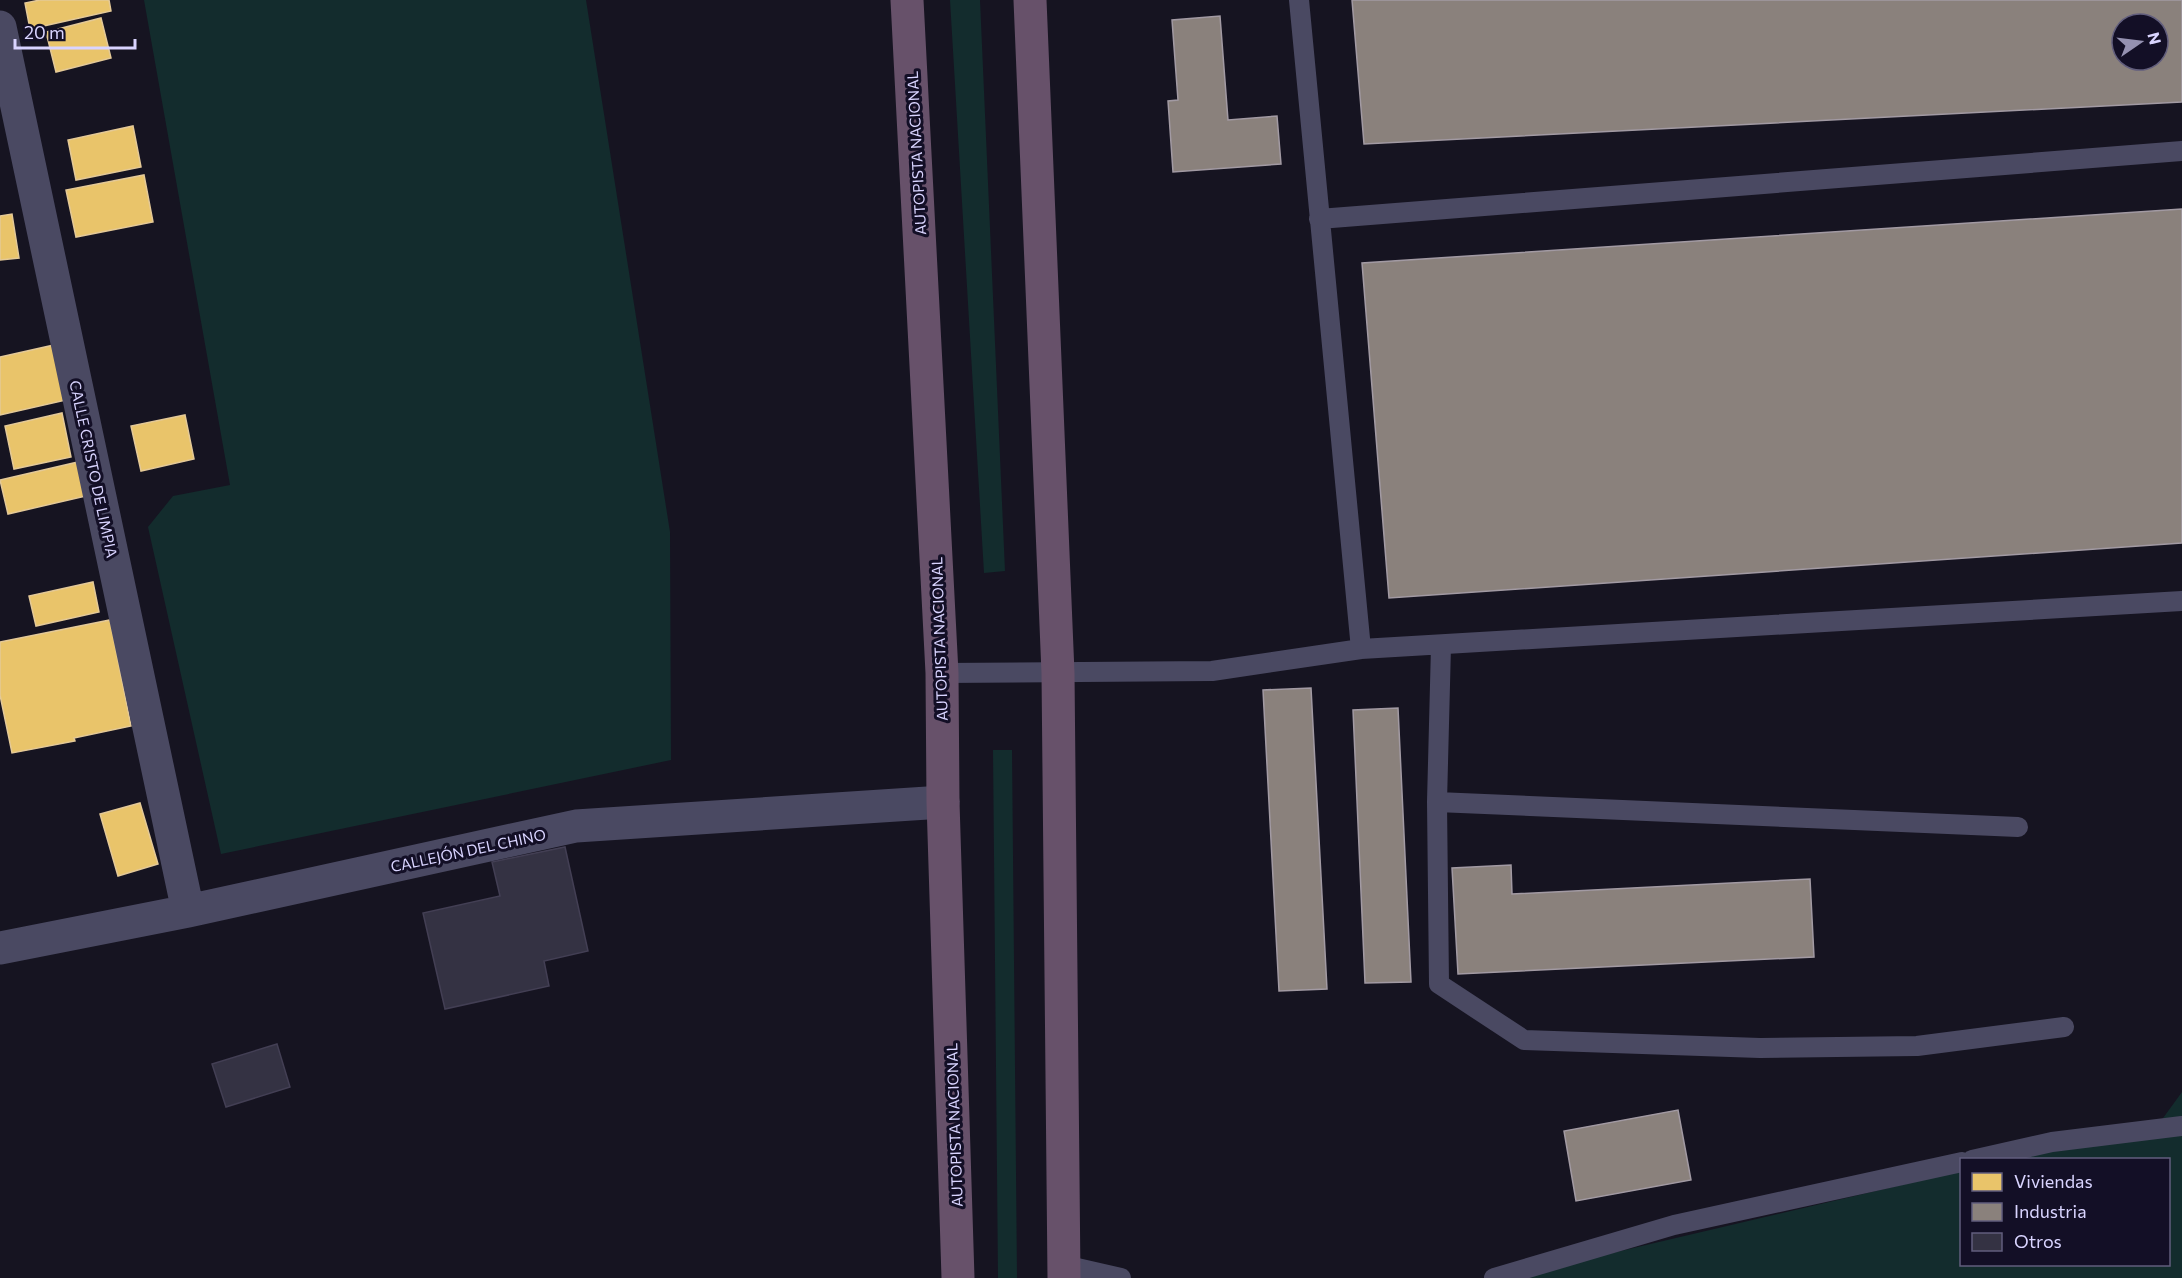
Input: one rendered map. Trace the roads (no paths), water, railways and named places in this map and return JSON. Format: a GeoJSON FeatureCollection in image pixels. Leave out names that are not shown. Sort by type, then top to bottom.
{"type":"FeatureCollection","features":[{"type":"Feature","properties":{"kind":"highway","name":"AUTOPISTA NACIONAL"},"geometry":{"type":"LineString","coordinates":[[907,0],[942,673],[943,802],[958,1278]]}},
{"type":"Feature","properties":{"kind":"highway"},"geometry":{"type":"LineString","coordinates":[[1030,0],[1058,673],[1064,1272]]}},
{"type":"Feature","properties":{"kind":"street","name":"CALLE CRISTO DE LIMPIA"},"geometry":{"type":"LineString","coordinates":[[0,27],[188,911]]}},
{"type":"Feature","properties":{"kind":"street","name":"CALLEJÓN DEL CHINO"},"geometry":{"type":"LineString","coordinates":[[0,948],[188,911],[576,826],[943,802]]}},
{"type":"Feature","properties":{"kind":"lane"},"geometry":{"type":"LineString","coordinates":[[1299,0],[1361,650]]}},
{"type":"Feature","properties":{"kind":"lane"},"geometry":{"type":"LineString","coordinates":[[1319,219],[2182,151]]}},
{"type":"Feature","properties":{"kind":"lane"},"geometry":{"type":"LineString","coordinates":[[942,673],[1212,671],[1361,650],[2182,601]]}},
{"type":"Feature","properties":{"kind":"lane"},"geometry":{"type":"LineString","coordinates":[[1441,646],[1437,802],[1439,984],[1524,1040],[1760,1048],[1917,1046],[2064,1027]]}},
{"type":"Feature","properties":{"kind":"lane"},"geometry":{"type":"LineString","coordinates":[[1437,802],[2018,827]]}},
{"type":"Feature","properties":{"kind":"lane"},"geometry":{"type":"LineString","coordinates":[[1981,1158],[2052,1142],[2182,1126]]}},
{"type":"Feature","properties":{"kind":"lane"},"geometry":{"type":"LineString","coordinates":[[1494,1278],[1674,1225],[1960,1162]]}},
{"type":"Feature","properties":{"kind":"lane"},"geometry":{"type":"LineString","coordinates":[[1064,1272],[1121,1278]]}}]}
